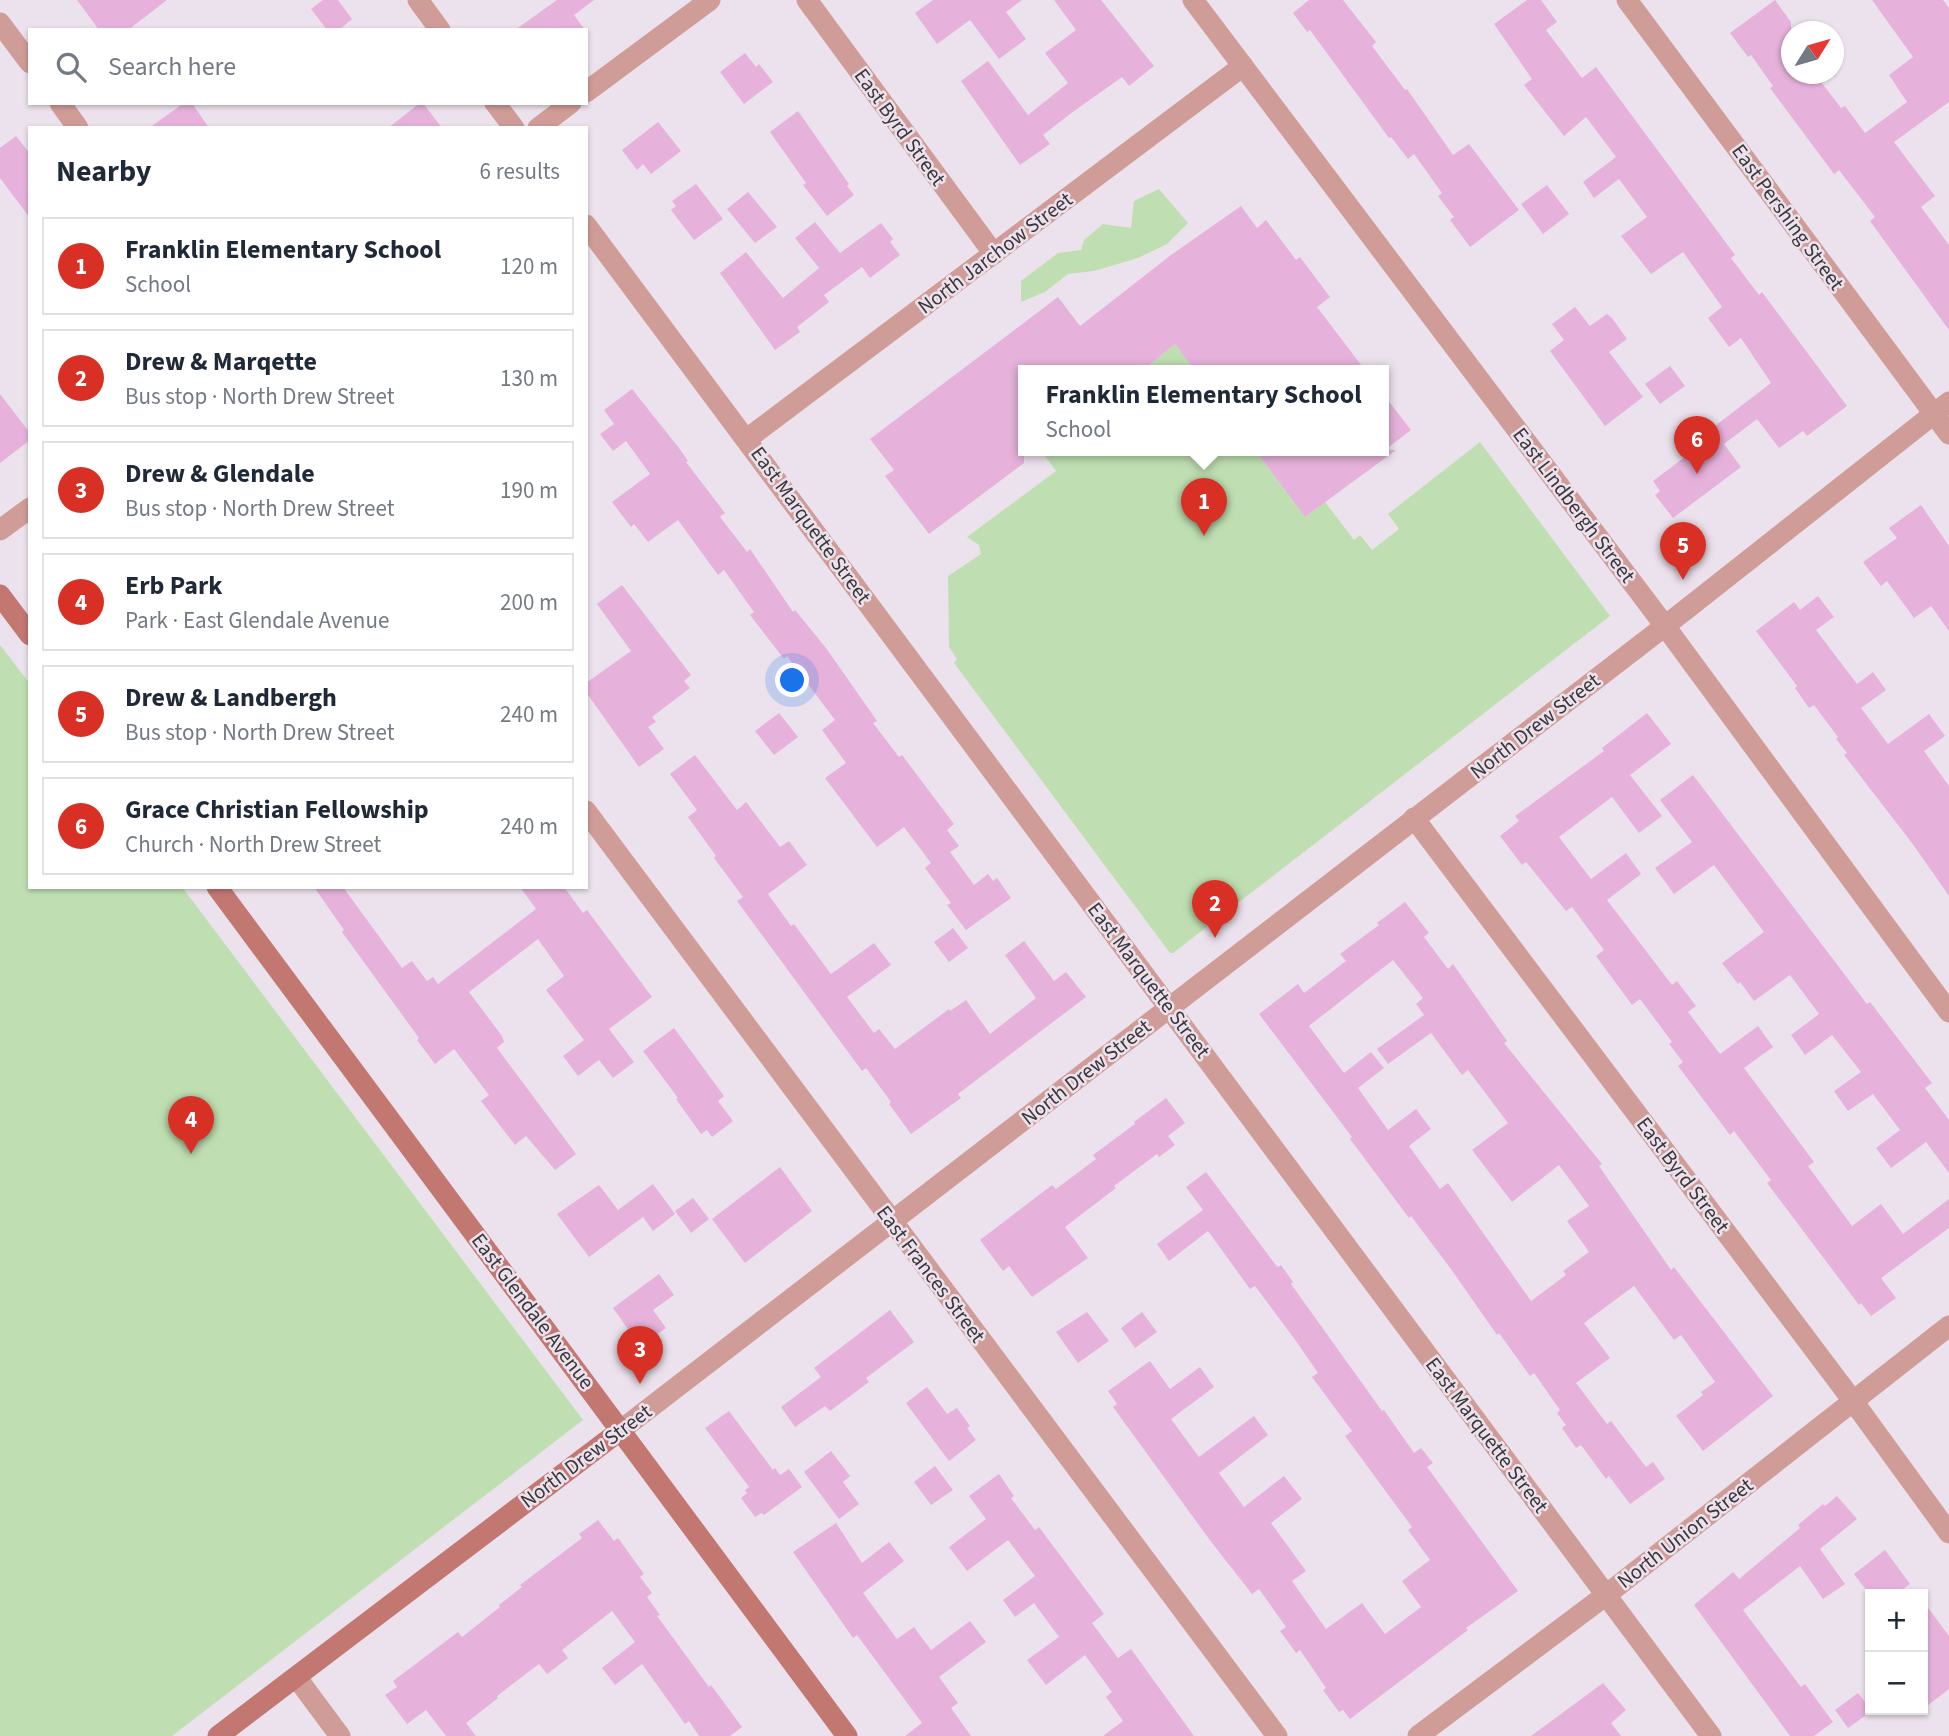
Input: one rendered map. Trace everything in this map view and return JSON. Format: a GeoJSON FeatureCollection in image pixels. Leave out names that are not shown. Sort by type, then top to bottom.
{"type":"FeatureCollection","features":[{"type":"Feature","properties":{"kind":"street"},"geometry":{"type":"LineString","coordinates":[[418,0],[439,28]]}},
{"type":"Feature","properties":{"kind":"street"},"geometry":{"type":"LineString","coordinates":[[588,91],[710,0]]}},
{"type":"Feature","properties":{"kind":"street","name":"East Byrd Street"},"geometry":{"type":"LineString","coordinates":[[807,0],[994,254]]}},
{"type":"Feature","properties":{"kind":"street","name":"East Lindbergh Street"},"geometry":{"type":"LineString","coordinates":[[1194,0],[1665,626],[1949,1012]]}},
{"type":"Feature","properties":{"kind":"street","name":"East Pershing Street"},"geometry":{"type":"LineString","coordinates":[[1627,0],[1941,408],[1949,434]]}},
{"type":"Feature","properties":{"kind":"street"},"geometry":{"type":"LineString","coordinates":[[0,23],[28,60]]}},
{"type":"Feature","properties":{"kind":"street","name":"North Jarchow Street"},"geometry":{"type":"LineString","coordinates":[[747,439],[1243,66]]}},
{"type":"Feature","properties":{"kind":"street"},"geometry":{"type":"LineString","coordinates":[[61,105],[77,126]]}},
{"type":"Feature","properties":{"kind":"street"},"geometry":{"type":"LineString","coordinates":[[497,105],[512,126]]}},
{"type":"Feature","properties":{"kind":"street"},"geometry":{"type":"LineString","coordinates":[[541,126],[568,105]]}},
{"type":"Feature","properties":{"kind":"street","name":"East Marquette Street"},"geometry":{"type":"LineString","coordinates":[[588,228],[1712,1736]]}},
{"type":"Feature","properties":{"kind":"street","name":"North Drew Street"},"geometry":{"type":"LineString","coordinates":[[218,1736],[1170,1008],[1665,626],[1941,408]]}},
{"type":"Feature","properties":{"kind":"street"},"geometry":{"type":"LineString","coordinates":[[0,530],[28,510]]}},
{"type":"Feature","properties":{"kind":"street"},"geometry":{"type":"LineString","coordinates":[[0,595],[28,632]]}},
{"type":"Feature","properties":{"kind":"street","name":"East Frances Street"},"geometry":{"type":"LineString","coordinates":[[588,814],[1277,1736]]}},
{"type":"Feature","properties":{"kind":"street","name":"East Byrd Street"},"geometry":{"type":"LineString","coordinates":[[1414,818],[1853,1401],[1949,1533]]}},
{"type":"Feature","properties":{"kind":"street","name":"East Glendale Avenue"},"geometry":{"type":"LineString","coordinates":[[218,889],[848,1736]]}},
{"type":"Feature","properties":{"kind":"street","name":"North Union Street"},"geometry":{"type":"LineString","coordinates":[[1418,1736],[1606,1595],[1949,1326]]}},
{"type":"Feature","properties":{"kind":"street"},"geometry":{"type":"LineString","coordinates":[[297,1678],[340,1736]]}},
{"type":"Feature","properties":{"kind":"green space"},"geometry":{"type":"Polygon","coordinates":[[[1159,189],[1188,223],[1167,244],[1138,258],[1094,271],[1068,274],[1045,292],[1021,302],[1021,281],[1058,253],[1081,250],[1084,240],[1103,224],[1131,228],[1134,201],[1159,189]]]}},
{"type":"Feature","properties":{"kind":"green space"},"geometry":{"type":"Polygon","coordinates":[[[1175,344],[1190,365],[1149,365],[1175,344]]]}},
{"type":"Feature","properties":{"kind":"green space"},"geometry":{"type":"Polygon","coordinates":[[[1480,442],[1610,616],[1170,953],[954,663],[957,659],[949,647],[948,576],[981,554],[979,545],[967,537],[1056,471],[1045,456],[1259,456],[1305,517],[1325,502],[1354,540],[1360,535],[1372,550],[1399,529],[1388,514],[1480,442]]]}},
{"type":"Feature","properties":{"kind":"green space"},"geometry":{"type":"Polygon","coordinates":[[[0,645],[28,681],[28,889],[184,889],[583,1420],[172,1736],[0,1736],[0,645]]]}},
{"type":"Feature","properties":{"kind":"building"},"geometry":{"type":"Polygon","coordinates":[[[77,0],[167,0],[131,28],[98,28],[77,0]]]}},
{"type":"Feature","properties":{"kind":"building"},"geometry":{"type":"Polygon","coordinates":[[[323,0],[338,0],[352,19],[341,28],[325,28],[311,9],[323,0]]]}},
{"type":"Feature","properties":{"kind":"building"},"geometry":{"type":"Polygon","coordinates":[[[557,0],[594,0],[574,15],[584,28],[518,28],[557,0]]]}},
{"type":"Feature","properties":{"kind":"building"},"geometry":{"type":"Polygon","coordinates":[[[933,0],[1022,0],[1006,12],[1026,39],[999,59],[970,20],[937,44],[915,13],[933,0]]]}},
{"type":"Feature","properties":{"kind":"building"},"geometry":{"type":"Polygon","coordinates":[[[1054,0],[1101,0],[1154,66],[1129,86],[1122,77],[1070,114],[1043,135],[1050,144],[1020,165],[961,81],[988,61],[1028,115],[1068,83],[1045,53],[1076,30],[1054,0]]]}},
{"type":"Feature","properties":{"kind":"building"},"geometry":{"type":"Polygon","coordinates":[[[1309,0],[1343,0],[1376,42],[1372,46],[1405,90],[1407,89],[1453,155],[1469,144],[1519,210],[1470,247],[1450,220],[1454,217],[1438,196],[1442,193],[1414,154],[1408,159],[1391,137],[1389,138],[1310,30],[1307,32],[1293,13],[1309,0]]]}},
{"type":"Feature","properties":{"kind":"building"},"geometry":{"type":"Polygon","coordinates":[[[1527,0],[1541,0],[1557,22],[1546,30],[1582,78],[1596,67],[1735,255],[1731,258],[1759,295],[1762,292],[1847,406],[1807,436],[1803,431],[1779,448],[1757,419],[1724,444],[1741,467],[1673,518],[1655,495],[1660,491],[1653,481],[1702,444],[1698,439],[1771,383],[1741,338],[1729,347],[1708,318],[1722,307],[1683,252],[1651,274],[1621,236],[1647,217],[1619,179],[1594,198],[1583,182],[1616,157],[1586,117],[1564,136],[1524,85],[1532,79],[1494,24],[1527,0]]]}},
{"type":"Feature","properties":{"kind":"building"},"geometry":{"type":"Polygon","coordinates":[[[1775,0],[1790,21],[1781,21],[1781,84],[1823,84],[1841,108],[1845,106],[1865,133],[1907,102],[1889,75],[1913,57],[1872,0],[1943,0],[1949,8],[1949,102],[1894,142],[1935,196],[1921,207],[1949,245],[1949,330],[1870,221],[1875,217],[1839,170],[1834,174],[1770,88],[1773,86],[1751,55],[1748,57],[1730,33],[1775,0]]]}},
{"type":"Feature","properties":{"kind":"building"},"geometry":{"type":"Polygon","coordinates":[[[745,53],[756,67],[759,64],[773,82],[744,104],[720,72],[745,53]]]}},
{"type":"Feature","properties":{"kind":"building"},"geometry":{"type":"Polygon","coordinates":[[[181,105],[193,105],[208,126],[152,126],[181,105]]]}},
{"type":"Feature","properties":{"kind":"building"},"geometry":{"type":"Polygon","coordinates":[[[417,105],[425,105],[440,126],[391,126],[417,105]]]}},
{"type":"Feature","properties":{"kind":"building"},"geometry":{"type":"Polygon","coordinates":[[[798,111],[854,195],[827,216],[803,185],[806,183],[770,132],[798,111]]]}},
{"type":"Feature","properties":{"kind":"building"},"geometry":{"type":"Polygon","coordinates":[[[658,122],[681,151],[651,174],[643,164],[637,170],[622,150],[658,122]]]}},
{"type":"Feature","properties":{"kind":"building"},"geometry":{"type":"Polygon","coordinates":[[[16,136],[28,151],[28,215],[0,178],[0,148],[16,136]]]}},
{"type":"Feature","properties":{"kind":"building"},"geometry":{"type":"Polygon","coordinates":[[[696,184],[723,219],[694,240],[671,210],[676,206],[672,201],[696,184]]]}},
{"type":"Feature","properties":{"kind":"building"},"geometry":{"type":"Polygon","coordinates":[[[1547,185],[1569,214],[1543,234],[1521,204],[1547,185]]]}},
{"type":"Feature","properties":{"kind":"building"},"geometry":{"type":"Polygon","coordinates":[[[748,192],[777,227],[755,243],[727,209],[748,192]]]}},
{"type":"Feature","properties":{"kind":"building"},"geometry":{"type":"Polygon","coordinates":[[[1241,206],[1257,228],[1266,220],[1296,260],[1300,257],[1330,297],[1317,307],[1361,365],[1190,365],[1175,344],[1149,365],[1018,365],[1018,456],[1024,456],[1024,463],[929,534],[885,476],[894,470],[870,439],[1058,297],[1080,326],[1171,255],[1241,206]]]}},
{"type":"Feature","properties":{"kind":"building"},"geometry":{"type":"Polygon","coordinates":[[[815,222],[840,253],[881,223],[893,239],[890,242],[900,255],[870,278],[862,267],[824,295],[829,302],[797,327],[800,332],[775,350],[720,273],[746,252],[783,298],[819,268],[795,238],[815,222]]]}},
{"type":"Feature","properties":{"kind":"building"},"geometry":{"type":"Polygon","coordinates":[[[1575,307],[1590,326],[1607,314],[1612,318],[1627,339],[1609,352],[1643,397],[1605,426],[1550,351],[1564,340],[1552,324],[1575,307]]]}},
{"type":"Feature","properties":{"kind":"building"},"geometry":{"type":"Polygon","coordinates":[[[1670,366],[1685,386],[1660,404],[1645,384],[1670,366]]]}},
{"type":"Feature","properties":{"kind":"building"},"geometry":{"type":"Polygon","coordinates":[[[632,389],[679,448],[688,461],[686,462],[725,513],[720,517],[747,552],[750,549],[793,612],[795,610],[826,648],[877,721],[873,723],[899,757],[902,755],[954,824],[947,830],[959,846],[950,852],[974,885],[988,874],[993,881],[997,878],[1011,898],[966,930],[947,905],[951,903],[925,868],[931,863],[904,827],[877,847],[825,778],[846,763],[822,730],[835,720],[787,656],[784,659],[750,615],[754,612],[724,570],[718,575],[678,520],[648,542],[634,524],[631,527],[612,502],[650,474],[626,441],[613,451],[600,434],[614,424],[604,410],[632,389]]]}},
{"type":"Feature","properties":{"kind":"building"},"geometry":{"type":"Polygon","coordinates":[[[0,394],[28,430],[28,442],[0,463],[0,394]]]}},
{"type":"Feature","properties":{"kind":"building"},"geometry":{"type":"Polygon","coordinates":[[[1389,401],[1411,430],[1389,447],[1389,401]]]}},
{"type":"Feature","properties":{"kind":"building"},"geometry":{"type":"Polygon","coordinates":[[[1259,456],[1388,456],[1305,517],[1259,456]]]}},
{"type":"Feature","properties":{"kind":"building"},"geometry":{"type":"Polygon","coordinates":[[[1921,505],[1949,546],[1949,631],[1931,606],[1914,618],[1887,581],[1881,586],[1863,562],[1897,538],[1889,528],[1921,505]]]}},
{"type":"Feature","properties":{"kind":"building"},"geometry":{"type":"Polygon","coordinates":[[[622,585],[691,675],[684,681],[690,688],[652,717],[656,722],[648,727],[664,749],[639,767],[588,695],[588,682],[631,651],[597,604],[622,585]]]}},
{"type":"Feature","properties":{"kind":"building"},"geometry":{"type":"Polygon","coordinates":[[[1818,596],[1834,617],[1816,630],[1857,684],[1873,672],[1886,690],[1861,708],[1888,744],[1929,714],[1945,736],[1924,751],[1949,786],[1949,896],[1844,755],[1847,753],[1836,739],[1838,737],[1814,705],[1809,708],[1795,688],[1797,686],[1756,631],[1794,602],[1800,610],[1818,596]]]}},
{"type":"Feature","properties":{"kind":"building"},"geometry":{"type":"Polygon","coordinates":[[[779,713],[798,737],[774,755],[755,731],[779,713]]]}},
{"type":"Feature","properties":{"kind":"building"},"geometry":{"type":"Polygon","coordinates":[[[1647,713],[1671,744],[1630,775],[1662,816],[1639,833],[1612,797],[1559,837],[1591,879],[1626,853],[1641,874],[1607,900],[1672,985],[1677,981],[1696,1006],[1688,1012],[1720,1054],[1758,1026],[1773,1047],[1744,1068],[1814,1162],[1808,1166],[1852,1226],[1881,1204],[1903,1234],[1949,1199],[1949,1228],[1881,1278],[1896,1298],[1871,1316],[1861,1303],[1859,1305],[1767,1183],[1771,1180],[1734,1131],[1730,1135],[1678,1066],[1683,1062],[1669,1044],[1672,1042],[1640,999],[1632,1005],[1596,956],[1604,950],[1572,907],[1566,911],[1526,862],[1522,865],[1500,836],[1519,821],[1515,816],[1604,751],[1602,748],[1647,713]]]}},
{"type":"Feature","properties":{"kind":"building"},"geometry":{"type":"Polygon","coordinates":[[[695,755],[737,810],[746,802],[780,847],[789,841],[807,865],[768,894],[831,974],[874,943],[891,965],[847,997],[874,1033],[879,1029],[895,1049],[949,1009],[950,1011],[966,1000],[990,1034],[1036,998],[1005,955],[1024,941],[1054,981],[1066,972],[1086,997],[958,1094],[961,1098],[911,1134],[866,1068],[862,1071],[737,901],[743,897],[688,817],[697,810],[670,774],[695,755]]]}},
{"type":"Feature","properties":{"kind":"building"},"geometry":{"type":"Polygon","coordinates":[[[1693,775],[1867,1004],[1870,1002],[1932,1083],[1925,1088],[1949,1120],[1949,1173],[1926,1142],[1891,1168],[1876,1148],[1900,1130],[1873,1094],[1848,1111],[1834,1091],[1861,1072],[1832,1035],[1805,1055],[1791,1035],[1819,1014],[1790,975],[1754,1001],[1740,982],[1738,984],[1722,963],[1764,932],[1714,865],[1674,894],[1655,868],[1692,842],[1660,800],[1693,775]]]}},
{"type":"Feature","properties":{"kind":"building"},"geometry":{"type":"Polygon","coordinates":[[[315,889],[344,889],[402,968],[412,961],[427,981],[433,977],[438,984],[536,909],[521,889],[565,889],[583,913],[587,910],[652,997],[609,1029],[634,1062],[613,1078],[599,1060],[578,1076],[563,1056],[584,1040],[546,990],[564,976],[538,939],[469,992],[502,1036],[504,1042],[497,1048],[576,1154],[555,1170],[526,1136],[515,1145],[481,1101],[489,1095],[454,1049],[435,1064],[342,932],[344,930],[315,889]]]}},
{"type":"Feature","properties":{"kind":"building"},"geometry":{"type":"Polygon","coordinates":[[[1405,902],[1429,933],[1424,937],[1448,969],[1453,964],[1507,1041],[1504,1043],[1602,1164],[1599,1166],[1671,1270],[1674,1267],[1773,1396],[1703,1451],[1676,1416],[1715,1382],[1681,1335],[1674,1340],[1634,1286],[1584,1323],[1610,1358],[1576,1383],[1607,1424],[1611,1421],[1646,1467],[1653,1462],[1665,1479],[1630,1504],[1609,1476],[1606,1479],[1581,1445],[1576,1448],[1562,1428],[1566,1425],[1557,1413],[1560,1410],[1534,1373],[1530,1376],[1499,1333],[1497,1335],[1451,1269],[1411,1216],[1409,1218],[1259,1014],[1298,984],[1304,993],[1346,961],[1340,954],[1379,925],[1377,923],[1405,902]],[[1393,960],[1309,1026],[1344,1073],[1371,1052],[1384,1068],[1358,1088],[1388,1130],[1416,1109],[1431,1129],[1409,1146],[1440,1189],[1448,1183],[1531,1301],[1566,1275],[1563,1271],[1589,1252],[1567,1221],[1589,1206],[1559,1165],[1512,1202],[1472,1150],[1508,1123],[1468,1070],[1462,1075],[1431,1033],[1388,1064],[1377,1049],[1424,1015],[1416,1004],[1423,998],[1393,960]]]}},
{"type":"Feature","properties":{"kind":"building"},"geometry":{"type":"Polygon","coordinates":[[[953,928],[968,948],[949,962],[934,942],[953,928]]]}},
{"type":"Feature","properties":{"kind":"building"},"geometry":{"type":"Polygon","coordinates":[[[674,1028],[724,1096],[718,1101],[733,1121],[712,1137],[707,1130],[701,1134],[643,1051],[674,1028]]]}},
{"type":"Feature","properties":{"kind":"building"},"geometry":{"type":"Polygon","coordinates":[[[1166,1098],[1185,1123],[1168,1136],[1175,1145],[1159,1157],[1157,1154],[1114,1186],[1116,1188],[1065,1227],[1088,1258],[1032,1297],[1009,1266],[1003,1271],[980,1240],[1052,1185],[1056,1189],[1096,1159],[1093,1155],[1166,1098]]]}},
{"type":"Feature","properties":{"kind":"building"},"geometry":{"type":"Polygon","coordinates":[[[780,1167],[812,1211],[745,1263],[712,1219],[780,1167]]]}},
{"type":"Feature","properties":{"kind":"building"},"geometry":{"type":"Polygon","coordinates":[[[1206,1172],[1275,1264],[1278,1267],[1281,1265],[1293,1282],[1291,1284],[1414,1453],[1421,1448],[1433,1463],[1427,1467],[1518,1591],[1350,1719],[1343,1710],[1339,1712],[1300,1650],[1296,1653],[1280,1631],[1286,1627],[1259,1589],[1252,1594],[1212,1543],[1113,1407],[1117,1404],[1108,1391],[1150,1361],[1170,1389],[1200,1367],[1214,1387],[1171,1419],[1199,1457],[1254,1416],[1268,1435],[1219,1473],[1244,1507],[1284,1476],[1302,1499],[1271,1523],[1306,1571],[1292,1581],[1326,1629],[1362,1603],[1385,1634],[1421,1607],[1402,1581],[1430,1560],[1408,1530],[1412,1527],[1345,1436],[1352,1431],[1312,1377],[1318,1373],[1296,1341],[1255,1286],[1250,1289],[1208,1231],[1169,1261],[1157,1244],[1203,1210],[1186,1187],[1206,1172]]]}},
{"type":"Feature","properties":{"kind":"building"},"geometry":{"type":"Polygon","coordinates":[[[653,1184],[675,1214],[653,1231],[643,1217],[589,1257],[557,1214],[599,1185],[618,1210],[653,1184]]]}},
{"type":"Feature","properties":{"kind":"building"},"geometry":{"type":"Polygon","coordinates":[[[693,1198],[709,1219],[691,1233],[675,1211],[693,1198]]]}},
{"type":"Feature","properties":{"kind":"building"},"geometry":{"type":"Polygon","coordinates":[[[659,1274],[674,1295],[653,1310],[666,1328],[640,1346],[613,1308],[659,1274]]]}},
{"type":"Feature","properties":{"kind":"building"},"geometry":{"type":"Polygon","coordinates":[[[890,1310],[914,1342],[866,1378],[869,1382],[830,1411],[825,1406],[795,1427],[781,1407],[821,1377],[814,1368],[890,1310]]]}},
{"type":"Feature","properties":{"kind":"building"},"geometry":{"type":"Polygon","coordinates":[[[1087,1312],[1109,1341],[1078,1363],[1056,1332],[1087,1312]]]}},
{"type":"Feature","properties":{"kind":"building"},"geometry":{"type":"Polygon","coordinates":[[[1142,1312],[1157,1332],[1135,1348],[1121,1328],[1142,1312]]]}},
{"type":"Feature","properties":{"kind":"building"},"geometry":{"type":"Polygon","coordinates":[[[927,1387],[947,1414],[957,1408],[976,1440],[949,1461],[906,1403],[927,1387]]]}},
{"type":"Feature","properties":{"kind":"building"},"geometry":{"type":"Polygon","coordinates":[[[729,1411],[773,1470],[775,1468],[780,1475],[789,1469],[802,1487],[764,1515],[762,1513],[755,1517],[741,1498],[749,1487],[705,1428],[729,1411]]]}},
{"type":"Feature","properties":{"kind":"building"},"geometry":{"type":"Polygon","coordinates":[[[831,1451],[850,1476],[843,1482],[859,1504],[839,1519],[804,1472],[831,1451]]]}},
{"type":"Feature","properties":{"kind":"building"},"geometry":{"type":"Polygon","coordinates":[[[935,1466],[953,1490],[931,1505],[914,1482],[935,1466]]]}},
{"type":"Feature","properties":{"kind":"building"},"geometry":{"type":"Polygon","coordinates":[[[999,1474],[1014,1496],[1011,1498],[1035,1530],[1039,1527],[1104,1614],[1092,1623],[1118,1658],[1131,1649],[1194,1736],[1103,1736],[1123,1721],[1106,1697],[1112,1692],[1085,1655],[1046,1685],[1027,1660],[1059,1637],[1034,1603],[1015,1617],[1003,1600],[1035,1576],[1008,1540],[967,1571],[949,1547],[986,1519],[969,1496],[999,1474]]]}},
{"type":"Feature","properties":{"kind":"building"},"geometry":{"type":"Polygon","coordinates":[[[1837,1496],[1857,1519],[1820,1549],[1845,1584],[1823,1599],[1800,1566],[1743,1610],[1801,1687],[1805,1684],[1833,1722],[1814,1736],[1790,1736],[1694,1605],[1733,1572],[1739,1579],[1800,1528],[1798,1525],[1837,1496]]]}},
{"type":"Feature","properties":{"kind":"building"},"geometry":{"type":"Polygon","coordinates":[[[598,1520],[614,1541],[618,1538],[644,1574],[640,1577],[652,1593],[647,1597],[660,1615],[657,1616],[742,1727],[730,1736],[699,1736],[689,1721],[685,1724],[642,1664],[615,1685],[602,1668],[635,1642],[612,1611],[562,1650],[568,1658],[547,1674],[539,1664],[466,1723],[476,1736],[446,1736],[426,1710],[407,1724],[385,1695],[397,1687],[393,1681],[458,1632],[462,1637],[500,1607],[499,1605],[522,1587],[520,1585],[582,1538],[579,1534],[598,1520]]]}},
{"type":"Feature","properties":{"kind":"building"},"geometry":{"type":"Polygon","coordinates":[[[836,1523],[862,1563],[889,1542],[904,1561],[863,1593],[897,1639],[914,1627],[931,1650],[970,1621],[986,1642],[939,1677],[958,1703],[951,1708],[971,1736],[905,1736],[922,1723],[857,1635],[853,1638],[793,1552],[836,1523]]]}},
{"type":"Feature","properties":{"kind":"building"},"geometry":{"type":"Polygon","coordinates":[[[1885,1550],[1910,1584],[1903,1589],[1865,1589],[1854,1574],[1885,1550]]]}},
{"type":"Feature","properties":{"kind":"building"},"geometry":{"type":"Polygon","coordinates":[[[1928,1608],[1949,1636],[1949,1689],[1928,1705],[1928,1608]]]}},
{"type":"Feature","properties":{"kind":"building"},"geometry":{"type":"Polygon","coordinates":[[[1603,1683],[1626,1710],[1611,1723],[1621,1736],[1531,1736],[1603,1683]]]}},
{"type":"Feature","properties":{"kind":"building"},"geometry":{"type":"Polygon","coordinates":[[[1858,1693],[1865,1702],[1866,1715],[1848,1728],[1835,1710],[1858,1693]]]}},
{"type":"Feature","properties":{"kind":"place","name":"Grace Christian Fellowship"},"geometry":{"type":"Point","coordinates":[1697,474]}},
{"type":"Feature","properties":{"kind":"place","name":"Franklin Elementary School"},"geometry":{"type":"Point","coordinates":[1204,536]}},
{"type":"Feature","properties":{"kind":"place","name":"Drew & Landbergh"},"geometry":{"type":"Point","coordinates":[1683,580]}},
{"type":"Feature","properties":{"kind":"place","name":"Drew & Marqette"},"geometry":{"type":"Point","coordinates":[1215,938]}},
{"type":"Feature","properties":{"kind":"place","name":"Erb Park"},"geometry":{"type":"Point","coordinates":[191,1154]}},
{"type":"Feature","properties":{"kind":"place","name":"Drew & Glendale"},"geometry":{"type":"Point","coordinates":[640,1384]}}]}
